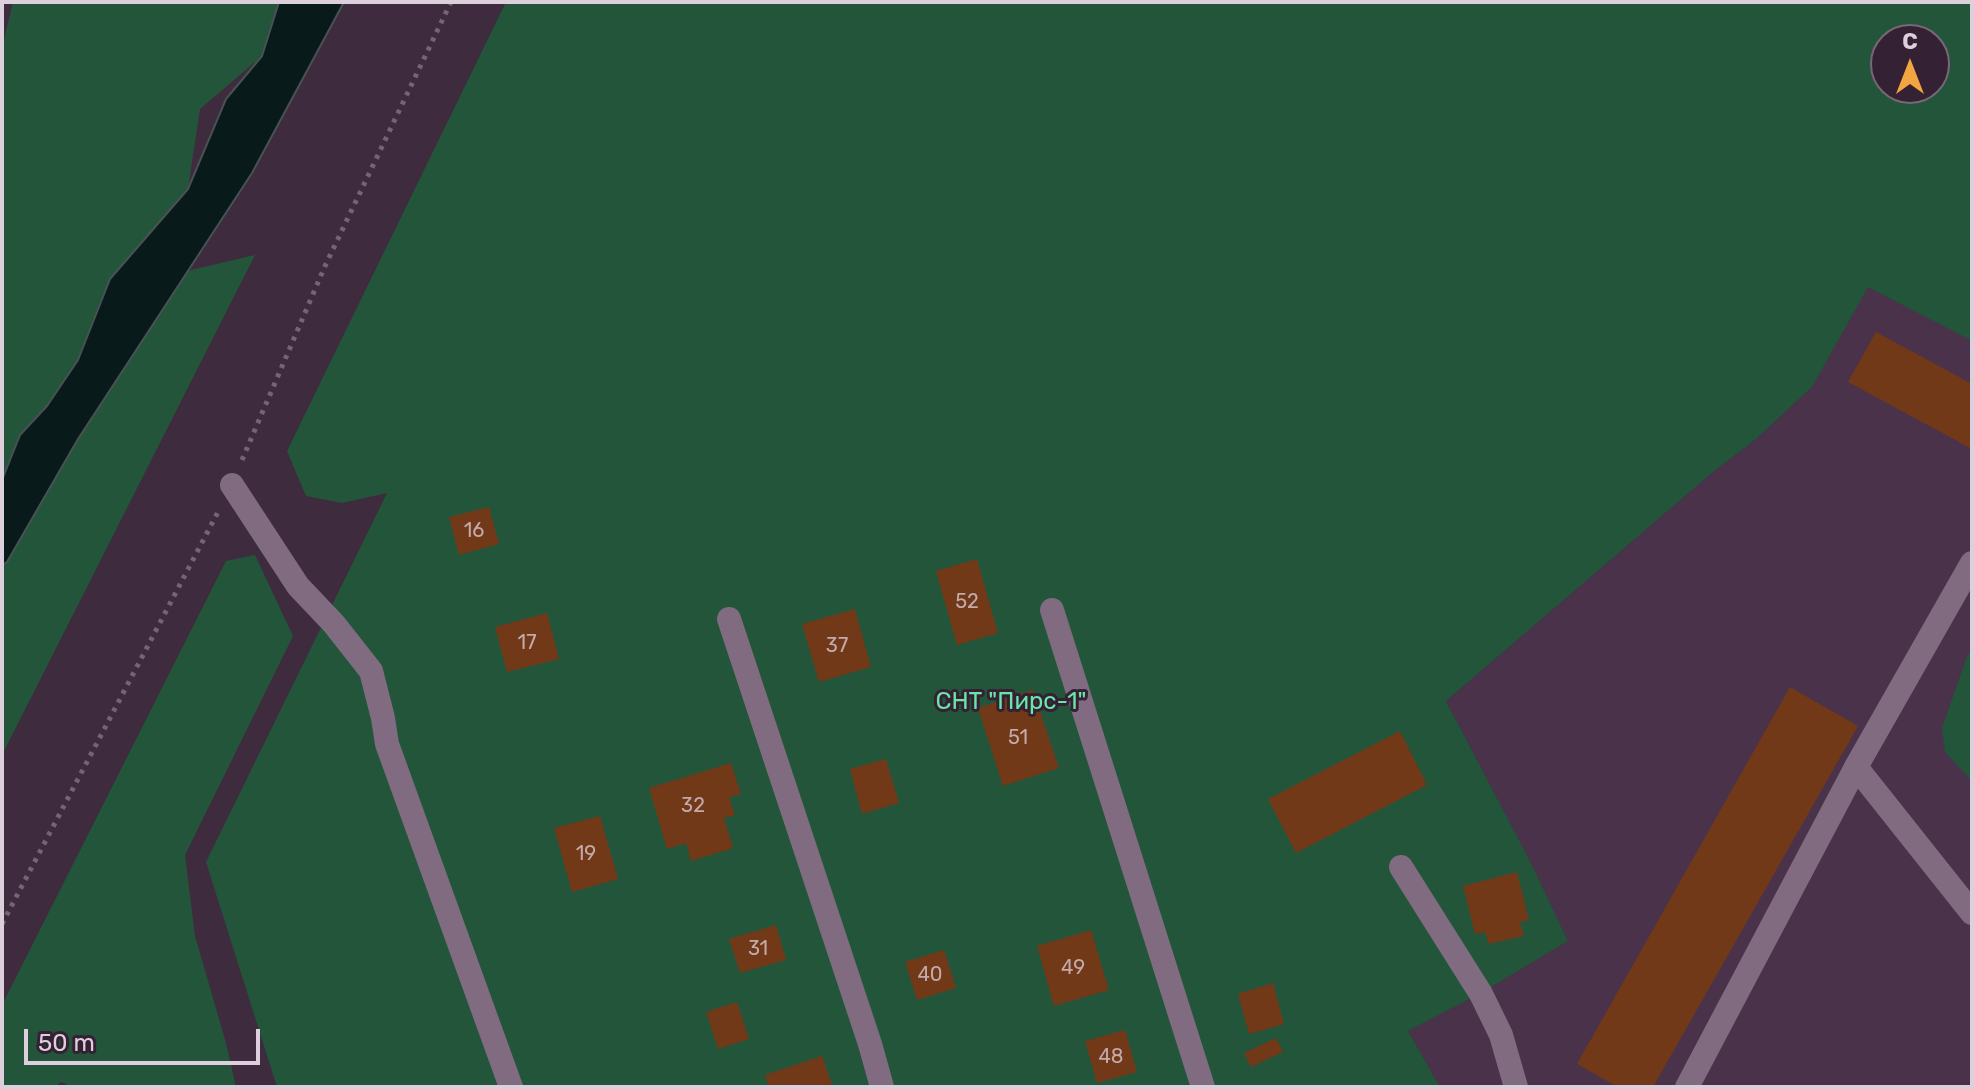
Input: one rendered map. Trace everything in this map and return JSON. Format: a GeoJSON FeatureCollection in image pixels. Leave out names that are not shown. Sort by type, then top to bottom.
{"type":"FeatureCollection","features":[{"type":"Feature","properties":{"kind":"lane"},"geometry":{"type":"LineString","coordinates":[[232,485],[298,586],[334,624],[371,671],[387,744],[511,1087]]}},
{"type":"Feature","properties":{"kind":"lane"},"geometry":{"type":"LineString","coordinates":[[1687,1087],[1856,767],[1972,563]]}},
{"type":"Feature","properties":{"kind":"lane"},"geometry":{"type":"LineString","coordinates":[[1052,610],[1203,1087]]}},
{"type":"Feature","properties":{"kind":"lane"},"geometry":{"type":"LineString","coordinates":[[729,619],[882,1087]]}},
{"type":"Feature","properties":{"kind":"lane"},"geometry":{"type":"LineString","coordinates":[[1856,767],[1972,913]]}},
{"type":"Feature","properties":{"kind":"lane"},"geometry":{"type":"LineString","coordinates":[[1401,867],[1481,994],[1501,1035],[1516,1087]]}},
{"type":"Feature","properties":{"kind":"shaded area"},"geometry":{"type":"Polygon","coordinates":[[[279,2],[344,2],[252,173],[78,439],[7,562],[2,565],[2,480],[20,435],[47,406],[78,360],[110,279],[188,189],[226,99],[262,56],[279,2]]]}},
{"type":"Feature","properties":{"kind":"shaded area"},"geometry":{"type":"Polygon","coordinates":[[[1868,286],[1972,341],[1972,1087],[1440,1087],[1408,1031],[1481,993],[1568,941],[1446,701],[1713,472],[1756,439],[1812,387],[1868,286]]]}},
{"type":"Feature","properties":{"kind":"green space"},"geometry":{"type":"Polygon","coordinates":[[[13,2],[279,2],[262,56],[200,109],[188,189],[110,279],[78,360],[47,406],[20,435],[2,480],[2,47],[13,2]]]}},
{"type":"Feature","properties":{"kind":"green space","name":"СНТ \"Пирс-1\""},"geometry":{"type":"Polygon","coordinates":[[[506,2],[1972,2],[1972,341],[1868,287],[1812,387],[1756,439],[1713,472],[1446,701],[1568,941],[1481,993],[1408,1031],[1440,1087],[277,1087],[206,862],[387,493],[342,503],[306,496],[287,451],[506,2]]]}},
{"type":"Feature","properties":{"kind":"green space"},"geometry":{"type":"Polygon","coordinates":[[[255,255],[2,755],[2,565],[7,562],[78,439],[187,271],[255,255]]]}},
{"type":"Feature","properties":{"kind":"green space"},"geometry":{"type":"Polygon","coordinates":[[[255,555],[293,636],[185,855],[195,936],[236,1087],[72,1087],[61,1082],[55,1087],[2,1087],[2,1005],[226,561],[255,555]]]}},
{"type":"Feature","properties":{"kind":"green space"},"geometry":{"type":"Polygon","coordinates":[[[1972,649],[1972,781],[1945,752],[1942,728],[1972,649]]]}},
{"type":"Feature","properties":{"kind":"building"},"geometry":{"type":"Polygon","coordinates":[[[1876,332],[1972,384],[1972,449],[1848,382],[1876,332]]]}},
{"type":"Feature","properties":{"kind":"building"},"geometry":{"type":"Polygon","coordinates":[[[489,507],[499,544],[459,555],[449,517],[489,507]]]}},
{"type":"Feature","properties":{"kind":"building"},"geometry":{"type":"Polygon","coordinates":[[[977,559],[998,633],[957,645],[936,571],[977,559]]]}},
{"type":"Feature","properties":{"kind":"building"},"geometry":{"type":"Polygon","coordinates":[[[855,609],[871,667],[819,682],[802,624],[855,609]]]}},
{"type":"Feature","properties":{"kind":"building"},"geometry":{"type":"Polygon","coordinates":[[[547,613],[559,659],[507,672],[495,627],[547,613]]]}},
{"type":"Feature","properties":{"kind":"building"},"geometry":{"type":"Polygon","coordinates":[[[1790,687],[1858,726],[1653,1087],[1618,1087],[1577,1064],[1790,687]]]}},
{"type":"Feature","properties":{"kind":"building"},"geometry":{"type":"Polygon","coordinates":[[[1033,690],[1059,768],[1003,786],[978,708],[1033,690]]]}},
{"type":"Feature","properties":{"kind":"building"},"geometry":{"type":"Polygon","coordinates":[[[1400,731],[1427,785],[1296,853],[1268,799],[1400,731]]]}},
{"type":"Feature","properties":{"kind":"building"},"geometry":{"type":"Polygon","coordinates":[[[886,759],[899,803],[862,814],[850,769],[886,759]]]}},
{"type":"Feature","properties":{"kind":"building"},"geometry":{"type":"Polygon","coordinates":[[[731,763],[741,794],[729,797],[735,815],[724,818],[733,848],[691,861],[686,843],[667,849],[649,788],[731,763]]]}},
{"type":"Feature","properties":{"kind":"building"},"geometry":{"type":"Polygon","coordinates":[[[600,816],[618,879],[572,892],[554,828],[600,816]]]}},
{"type":"Feature","properties":{"kind":"building"},"geometry":{"type":"Polygon","coordinates":[[[1517,872],[1529,920],[1520,922],[1524,936],[1489,944],[1485,932],[1475,934],[1463,886],[1517,872]]]}},
{"type":"Feature","properties":{"kind":"building"},"geometry":{"type":"Polygon","coordinates":[[[776,925],[786,960],[740,973],[729,939],[776,925]]]}},
{"type":"Feature","properties":{"kind":"building"},"geometry":{"type":"Polygon","coordinates":[[[1091,930],[1109,990],[1054,1006],[1037,946],[1091,930]]]}},
{"type":"Feature","properties":{"kind":"building"},"geometry":{"type":"Polygon","coordinates":[[[944,950],[956,988],[917,1000],[905,962],[944,950]]]}},
{"type":"Feature","properties":{"kind":"building"},"geometry":{"type":"Polygon","coordinates":[[[1273,983],[1284,1024],[1249,1034],[1238,994],[1273,983]]]}},
{"type":"Feature","properties":{"kind":"building"},"geometry":{"type":"Polygon","coordinates":[[[737,1002],[749,1039],[718,1049],[706,1012],[737,1002]]]}},
{"type":"Feature","properties":{"kind":"building"},"geometry":{"type":"Polygon","coordinates":[[[1125,1030],[1137,1072],[1097,1083],[1085,1041],[1125,1030]]]}},
{"type":"Feature","properties":{"kind":"building"},"geometry":{"type":"Polygon","coordinates":[[[1276,1038],[1283,1052],[1251,1067],[1244,1053],[1276,1038]]]}},
{"type":"Feature","properties":{"kind":"building"},"geometry":{"type":"Polygon","coordinates":[[[822,1056],[833,1087],[769,1087],[765,1075],[822,1056]]]}}]}
